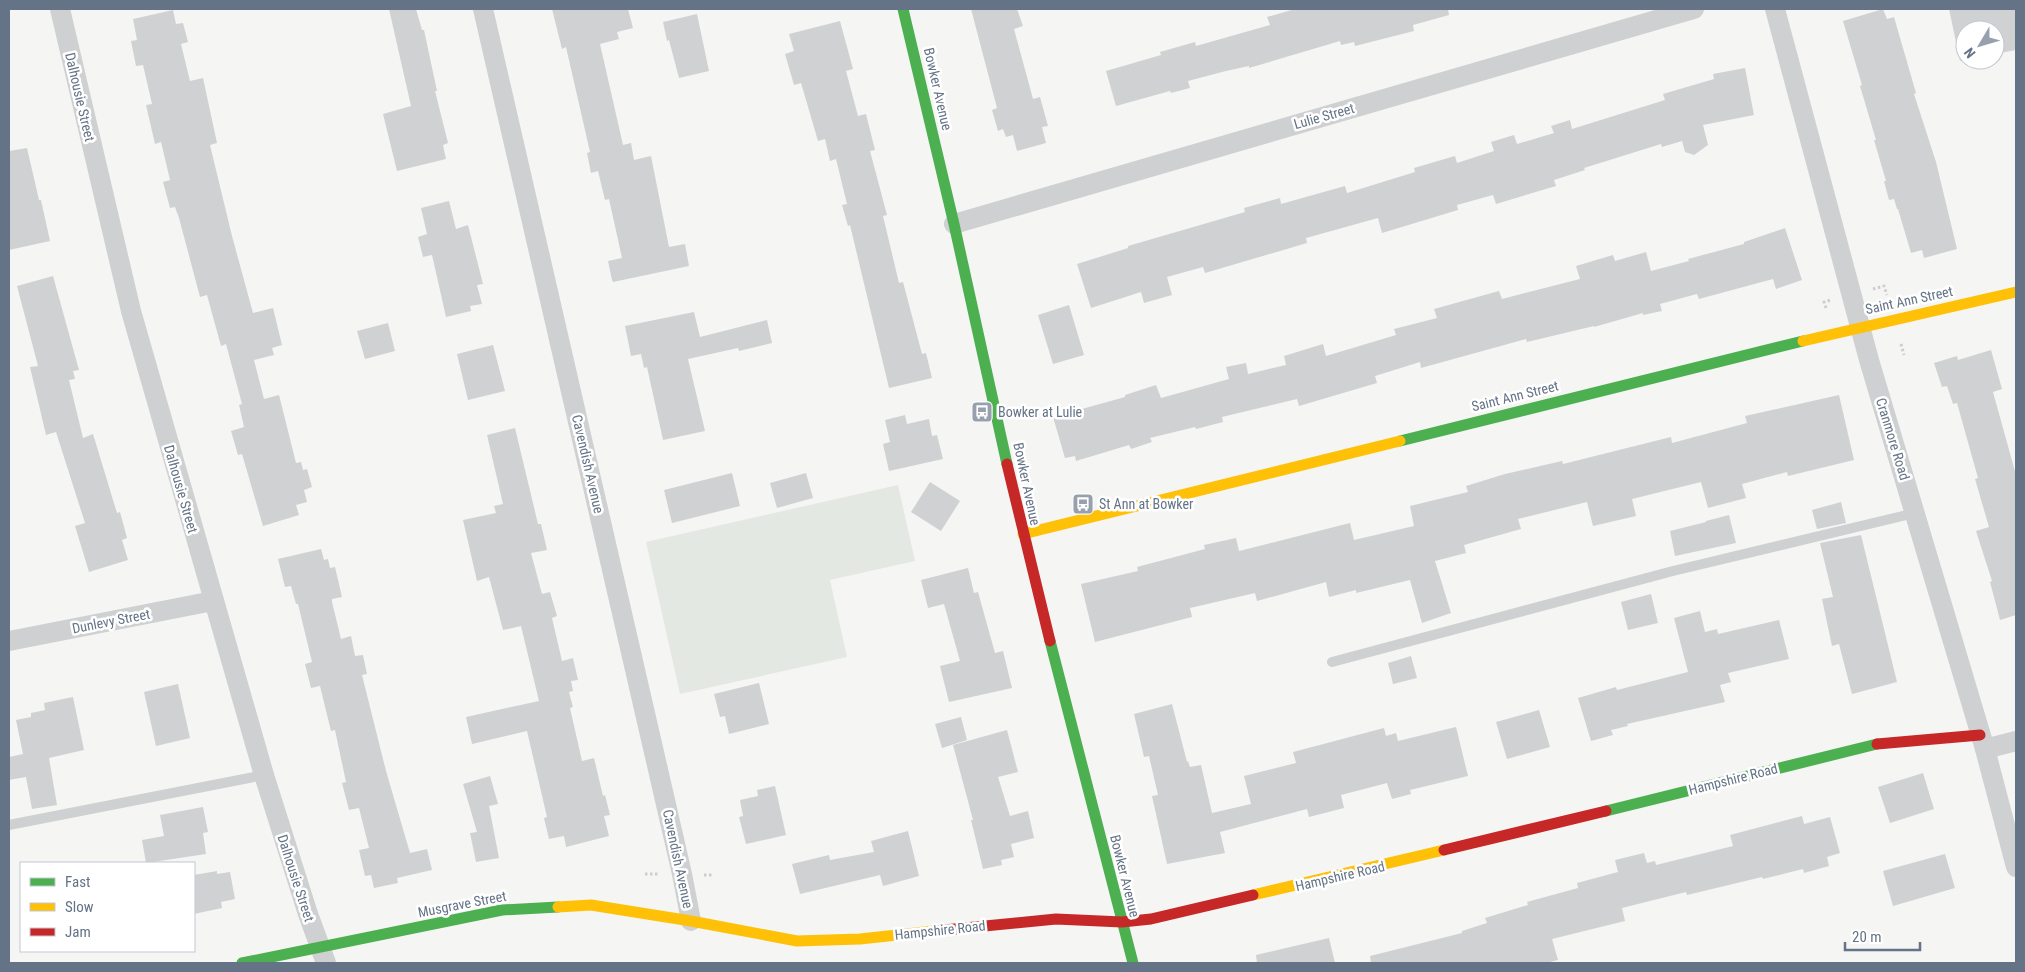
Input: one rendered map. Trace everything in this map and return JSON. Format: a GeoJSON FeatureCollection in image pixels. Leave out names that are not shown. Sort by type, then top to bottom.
{"type":"FeatureCollection","features":[{"type":"Feature","properties":{"kind":"street","name":"Dalhousie Street"},"geometry":{"type":"LineString","coordinates":[[60,9],[131,311],[264,775],[323,955]]}},
{"type":"Feature","properties":{"kind":"street","name":"Cavendish Avenue"},"geometry":{"type":"LineString","coordinates":[[483,9],[680,865],[691,921]]}},
{"type":"Feature","properties":{"kind":"street","name":"Bowker Avenue"},"geometry":{"type":"LineString","coordinates":[[903,9],[954,224],[1023,534],[1133,963]]}},
{"type":"Feature","properties":{"kind":"street","name":"Lulie Street"},"geometry":{"type":"LineString","coordinates":[[954,224],[1694,9]]}},
{"type":"Feature","properties":{"kind":"street","name":"Cranmore Road"},"geometry":{"type":"LineString","coordinates":[[1774,9],[1860,326],[1983,742],[2016,868]]}},
{"type":"Feature","properties":{"kind":"street","name":"Saint Ann Street"},"geometry":{"type":"LineString","coordinates":[[1023,534],[1860,326],[2016,292]]}},
{"type":"Feature","properties":{"kind":"street","name":"Dunlevy Street"},"geometry":{"type":"LineString","coordinates":[[9,641],[213,601]]}},
{"type":"Feature","properties":{"kind":"street","name":"Hampshire Road"},"geometry":{"type":"LineString","coordinates":[[691,921],[797,941],[860,939],[1056,919],[1122,922],[1161,918],[1879,744],[2016,741]]}},
{"type":"Feature","properties":{"kind":"street","name":"Musgrave Street"},"geometry":{"type":"LineString","coordinates":[[242,963],[323,955],[351,942],[502,910],[591,905],[691,921]]}},
{"type":"Feature","properties":{"kind":"lane"},"geometry":{"type":"LineString","coordinates":[[1332,662],[1673,570],[1752,553],[1915,513]]}},
{"type":"Feature","properties":{"kind":"lane"},"geometry":{"type":"LineString","coordinates":[[9,824],[264,775]]}},
{"type":"Feature","properties":{"kind":"shaded area"},"geometry":{"type":"Polygon","coordinates":[[[898,485],[915,561],[830,580],[847,657],[680,694],[646,542],[898,485]]]}},
{"type":"Feature","properties":{"kind":"building"},"geometry":{"type":"Polygon","coordinates":[[[389,9],[416,9],[422,30],[424,30],[437,91],[435,91],[448,143],[443,145],[446,159],[397,171],[383,114],[411,106],[389,9]]]}},
{"type":"Feature","properties":{"kind":"building"},"geometry":{"type":"Polygon","coordinates":[[[552,9],[628,9],[633,28],[617,32],[619,39],[600,44],[623,145],[631,143],[634,160],[651,156],[669,247],[685,244],[689,266],[613,282],[608,261],[622,258],[609,199],[605,200],[598,171],[591,173],[587,153],[590,152],[566,47],[562,49],[552,9]]]}},
{"type":"Feature","properties":{"kind":"building"},"geometry":{"type":"Polygon","coordinates":[[[971,9],[1017,9],[1023,26],[1014,29],[1033,99],[1040,97],[1048,126],[1042,127],[1046,143],[1017,151],[1013,135],[1006,137],[1003,129],[998,131],[992,110],[997,108],[971,9]]]}},
{"type":"Feature","properties":{"kind":"building"},"geometry":{"type":"Polygon","coordinates":[[[1295,9],[1448,9],[1449,15],[1413,25],[1414,31],[1355,46],[1354,42],[1341,45],[1340,41],[1249,68],[1249,66],[1188,81],[1190,88],[1171,93],[1170,91],[1116,106],[1106,71],[1161,55],[1160,52],[1195,42],[1196,46],[1270,25],[1267,17],[1295,9]]]}},
{"type":"Feature","properties":{"kind":"building"},"geometry":{"type":"Polygon","coordinates":[[[1883,9],[1887,19],[1894,17],[1916,93],[1914,94],[1936,162],[1957,249],[1924,258],[1922,250],[1911,253],[1894,199],[1889,200],[1884,181],[1886,181],[1874,140],[1876,140],[1860,86],[1862,85],[1843,21],[1883,9]]]}},
{"type":"Feature","properties":{"kind":"building"},"geometry":{"type":"Polygon","coordinates":[[[1949,9],[2016,9],[2016,50],[2005,52],[2005,20],[1955,20],[1955,37],[1949,9]]]}},
{"type":"Feature","properties":{"kind":"building"},"geometry":{"type":"Polygon","coordinates":[[[173,10],[176,24],[183,23],[188,42],[181,44],[190,81],[203,78],[217,143],[210,145],[253,313],[273,308],[282,345],[272,348],[274,355],[254,360],[264,399],[279,395],[296,463],[301,462],[303,470],[307,469],[312,487],[304,490],[307,502],[296,505],[299,515],[263,526],[242,454],[238,455],[231,431],[244,427],[239,405],[242,404],[226,344],[221,346],[207,295],[200,297],[179,218],[175,207],[170,208],[163,182],[170,180],[161,142],[155,144],[146,105],[152,104],[143,65],[136,66],[131,41],[137,40],[133,19],[173,10]]]}},
{"type":"Feature","properties":{"kind":"building"},"geometry":{"type":"Polygon","coordinates":[[[697,14],[709,71],[679,78],[663,22],[697,14]]]}},
{"type":"Feature","properties":{"kind":"building"},"geometry":{"type":"Polygon","coordinates":[[[840,21],[853,69],[846,71],[858,116],[866,114],[875,150],[870,151],[887,215],[883,216],[899,283],[903,282],[922,354],[926,353],[932,378],[889,388],[850,225],[848,226],[842,205],[847,204],[836,159],[830,161],[825,139],[818,141],[801,83],[794,85],[785,54],[794,51],[789,34],[840,21]]]}},
{"type":"Feature","properties":{"kind":"building"},"geometry":{"type":"Polygon","coordinates":[[[1745,68],[1754,115],[1703,125],[1708,145],[1694,155],[1685,152],[1682,141],[1662,147],[1661,144],[1584,168],[1585,170],[1554,180],[1556,186],[1496,204],[1493,195],[1457,205],[1458,210],[1382,233],[1378,218],[1306,238],[1307,243],[1205,273],[1203,267],[1167,277],[1172,295],[1144,303],[1141,292],[1091,308],[1077,264],[1128,248],[1128,246],[1245,212],[1244,208],[1280,198],[1281,204],[1345,186],[1347,193],[1415,172],[1414,168],[1455,156],[1457,163],[1494,151],[1491,142],[1514,135],[1517,144],[1554,133],[1551,126],[1570,120],[1572,129],[1665,100],[1663,94],[1714,79],[1713,74],[1745,68]]]}},
{"type":"Feature","properties":{"kind":"building"},"geometry":{"type":"Polygon","coordinates":[[[27,148],[50,241],[9,250],[9,151],[27,148]]]}},
{"type":"Feature","properties":{"kind":"building"},"geometry":{"type":"Polygon","coordinates":[[[449,201],[456,229],[468,225],[483,284],[477,285],[482,304],[470,306],[471,311],[446,317],[432,255],[423,257],[418,237],[427,234],[421,208],[449,201]]]}},
{"type":"Feature","properties":{"kind":"building"},"geometry":{"type":"Polygon","coordinates":[[[1785,228],[1802,280],[1776,289],[1773,279],[1699,299],[1697,294],[1660,304],[1662,311],[1643,315],[1643,313],[1594,327],[1527,342],[1526,339],[1421,368],[1420,362],[1375,376],[1377,383],[1299,406],[1297,399],[1222,417],[1223,422],[1150,438],[1152,442],[1131,449],[1129,445],[1076,461],[1075,456],[1065,458],[1053,417],[1125,397],[1125,395],[1156,385],[1161,398],[1229,379],[1226,367],[1246,363],[1248,374],[1286,365],[1284,356],[1323,344],[1326,356],[1396,335],[1394,329],[1437,318],[1434,309],[1499,291],[1502,299],[1580,279],[1576,266],[1613,255],[1615,261],[1646,252],[1651,271],[1744,244],[1744,242],[1785,228]]]}},
{"type":"Feature","properties":{"kind":"building"},"geometry":{"type":"Polygon","coordinates":[[[53,276],[79,370],[73,371],[75,379],[69,380],[83,438],[93,434],[117,513],[120,512],[127,538],[122,540],[128,560],[89,572],[75,526],[85,523],[56,432],[46,435],[30,367],[38,366],[17,286],[53,276]]]}},
{"type":"Feature","properties":{"kind":"building"},"geometry":{"type":"Polygon","coordinates":[[[1069,305],[1084,355],[1053,364],[1038,315],[1069,305]]]}},
{"type":"Feature","properties":{"kind":"building"},"geometry":{"type":"Polygon","coordinates":[[[694,312],[700,337],[767,320],[772,343],[739,351],[738,348],[688,359],[705,431],[663,440],[647,367],[644,368],[641,354],[631,356],[625,326],[694,312]]]}},
{"type":"Feature","properties":{"kind":"building"},"geometry":{"type":"Polygon","coordinates":[[[388,323],[395,351],[365,359],[357,331],[388,323]]]}},
{"type":"Feature","properties":{"kind":"building"},"geometry":{"type":"Polygon","coordinates":[[[493,345],[505,391],[468,400],[457,354],[493,345]]]}},
{"type":"Feature","properties":{"kind":"building"},"geometry":{"type":"Polygon","coordinates":[[[1991,350],[2002,389],[1993,392],[2016,475],[2016,615],[2000,620],[1990,582],[1992,581],[1976,531],[1989,527],[1975,479],[1978,478],[1957,403],[1953,404],[1947,386],[1942,387],[1934,363],[1957,356],[1958,360],[1991,350]]]}},
{"type":"Feature","properties":{"kind":"building"},"geometry":{"type":"Polygon","coordinates":[[[1839,395],[1854,460],[1788,476],[1787,472],[1742,484],[1746,498],[1708,508],[1701,482],[1632,499],[1636,516],[1593,526],[1587,502],[1518,519],[1521,529],[1464,545],[1466,553],[1435,561],[1451,613],[1422,623],[1410,580],[1356,593],[1356,590],[1329,597],[1326,582],[1257,601],[1255,593],[1190,608],[1192,617],[1095,642],[1081,584],[1138,571],[1137,567],[1205,549],[1204,545],[1236,538],[1239,551],[1350,523],[1354,540],[1414,526],[1410,506],[1468,492],[1466,486],[1505,474],[1562,461],[1563,464],[1671,437],[1672,443],[1747,423],[1745,416],[1839,395]]]}},
{"type":"Feature","properties":{"kind":"building"},"geometry":{"type":"Polygon","coordinates":[[[905,415],[907,424],[929,419],[932,436],[937,435],[943,459],[889,471],[883,444],[890,442],[885,420],[905,415]]]}},
{"type":"Feature","properties":{"kind":"building"},"geometry":{"type":"Polygon","coordinates":[[[515,428],[538,524],[541,524],[547,550],[531,553],[542,594],[550,592],[557,616],[552,618],[562,661],[573,658],[578,680],[571,681],[573,691],[569,692],[573,707],[570,708],[582,761],[594,758],[603,796],[605,795],[610,815],[604,816],[609,836],[566,847],[564,836],[549,839],[544,818],[547,817],[527,731],[472,744],[466,717],[539,701],[521,626],[503,630],[489,577],[477,581],[463,520],[496,513],[494,506],[503,504],[487,435],[515,428]]]}},
{"type":"Feature","properties":{"kind":"building"},"geometry":{"type":"Polygon","coordinates":[[[732,473],[740,506],[672,523],[664,490],[732,473]]]}},
{"type":"Feature","properties":{"kind":"building"},"geometry":{"type":"Polygon","coordinates":[[[806,473],[813,498],[777,508],[770,483],[806,473]]]}},
{"type":"Feature","properties":{"kind":"building"},"geometry":{"type":"Polygon","coordinates":[[[930,482],[960,501],[941,531],[911,512],[930,482]]]}},
{"type":"Feature","properties":{"kind":"building"},"geometry":{"type":"Polygon","coordinates":[[[1841,502],[1846,523],[1817,529],[1812,510],[1841,502]]]}},
{"type":"Feature","properties":{"kind":"building"},"geometry":{"type":"Polygon","coordinates":[[[1729,515],[1736,543],[1675,556],[1670,531],[1729,515]]]}},
{"type":"Feature","properties":{"kind":"building"},"geometry":{"type":"Polygon","coordinates":[[[1861,535],[1897,682],[1852,694],[1839,644],[1832,646],[1822,599],[1833,597],[1820,543],[1861,535]]]}},
{"type":"Feature","properties":{"kind":"building"},"geometry":{"type":"Polygon","coordinates":[[[321,549],[324,560],[328,559],[330,568],[335,567],[342,597],[332,599],[341,639],[351,636],[355,656],[363,655],[367,674],[362,675],[386,771],[410,853],[427,849],[432,870],[397,878],[398,883],[374,888],[371,875],[365,876],[359,850],[369,848],[359,808],[349,810],[342,783],[346,782],[335,730],[331,731],[320,686],[311,688],[305,664],[312,662],[298,604],[296,604],[291,586],[285,587],[278,559],[321,549]]]}},
{"type":"Feature","properties":{"kind":"building"},"geometry":{"type":"Polygon","coordinates":[[[968,568],[974,593],[978,592],[995,653],[1003,651],[1012,688],[949,702],[940,666],[960,661],[944,604],[928,608],[921,580],[968,568]]]}},
{"type":"Feature","properties":{"kind":"building"},"geometry":{"type":"Polygon","coordinates":[[[1651,594],[1658,623],[1628,630],[1621,602],[1651,594]]]}},
{"type":"Feature","properties":{"kind":"building"},"geometry":{"type":"Polygon","coordinates":[[[1700,611],[1705,632],[1717,629],[1718,634],[1779,620],[1789,659],[1728,673],[1731,682],[1720,685],[1725,702],[1627,724],[1628,726],[1611,730],[1613,735],[1591,741],[1578,698],[1616,687],[1617,690],[1688,672],[1674,618],[1700,611]]]}},
{"type":"Feature","properties":{"kind":"building"},"geometry":{"type":"Polygon","coordinates":[[[1411,656],[1417,678],[1393,684],[1388,663],[1411,656]]]}},
{"type":"Feature","properties":{"kind":"building"},"geometry":{"type":"Polygon","coordinates":[[[759,683],[769,724],[729,734],[725,716],[720,717],[714,694],[759,683]]]}},
{"type":"Feature","properties":{"kind":"building"},"geometry":{"type":"Polygon","coordinates":[[[178,684],[190,738],[156,746],[144,692],[178,684]]]}},
{"type":"Feature","properties":{"kind":"building"},"geometry":{"type":"Polygon","coordinates":[[[73,697],[84,750],[49,758],[57,805],[32,809],[26,777],[9,780],[9,757],[23,754],[16,720],[31,717],[31,713],[45,710],[44,703],[73,697]]]}},
{"type":"Feature","properties":{"kind":"building"},"geometry":{"type":"Polygon","coordinates":[[[1172,704],[1187,762],[1190,767],[1201,765],[1212,813],[1251,804],[1244,776],[1296,763],[1293,752],[1384,728],[1386,736],[1396,733],[1398,741],[1456,727],[1468,776],[1410,790],[1411,794],[1392,799],[1387,783],[1341,795],[1344,808],[1309,817],[1307,809],[1220,832],[1225,853],[1167,864],[1152,796],[1158,795],[1149,756],[1144,757],[1134,714],[1172,704]]]}},
{"type":"Feature","properties":{"kind":"building"},"geometry":{"type":"Polygon","coordinates":[[[1539,710],[1550,747],[1507,759],[1496,722],[1539,710]]]}},
{"type":"Feature","properties":{"kind":"building"},"geometry":{"type":"Polygon","coordinates":[[[961,717],[967,740],[942,748],[935,724],[961,717]]]}},
{"type":"Feature","properties":{"kind":"building"},"geometry":{"type":"Polygon","coordinates":[[[1007,730],[1018,772],[998,777],[1010,816],[1028,811],[1034,838],[1011,844],[1014,857],[1001,860],[1002,865],[983,869],[971,820],[973,820],[953,745],[1007,730]]]}},
{"type":"Feature","properties":{"kind":"building"},"geometry":{"type":"Polygon","coordinates":[[[1923,773],[1934,809],[1890,823],[1878,787],[1923,773]]]}},
{"type":"Feature","properties":{"kind":"building"},"geometry":{"type":"Polygon","coordinates":[[[490,776],[498,804],[489,806],[499,858],[476,862],[470,833],[477,832],[463,784],[490,776]]]}},
{"type":"Feature","properties":{"kind":"building"},"geometry":{"type":"Polygon","coordinates":[[[775,786],[786,835],[746,844],[739,817],[743,816],[740,800],[758,796],[757,790],[775,786]]]}},
{"type":"Feature","properties":{"kind":"building"},"geometry":{"type":"Polygon","coordinates":[[[203,807],[208,832],[203,833],[206,854],[146,862],[142,840],[164,836],[160,815],[203,807]]]}},
{"type":"Feature","properties":{"kind":"building"},"geometry":{"type":"Polygon","coordinates":[[[1802,816],[1804,824],[1830,817],[1840,853],[1827,857],[1829,866],[1804,873],[1803,869],[1763,879],[1762,877],[1687,895],[1686,892],[1622,908],[1625,921],[1552,939],[1558,960],[1546,963],[1371,963],[1370,956],[1462,933],[1462,931],[1487,923],[1485,918],[1528,905],[1527,902],[1578,888],[1577,883],[1618,872],[1615,860],[1644,853],[1647,863],[1655,861],[1656,865],[1733,846],[1730,835],[1802,816]]]}},
{"type":"Feature","properties":{"kind":"building"},"geometry":{"type":"Polygon","coordinates":[[[908,831],[919,876],[883,886],[880,875],[800,894],[792,864],[829,855],[830,860],[874,852],[871,841],[908,831]]]}},
{"type":"Feature","properties":{"kind":"building"},"geometry":{"type":"Polygon","coordinates":[[[1945,854],[1955,888],[1893,906],[1883,871],[1945,854]]]}},
{"type":"Feature","properties":{"kind":"building"},"geometry":{"type":"Polygon","coordinates":[[[217,871],[217,874],[230,872],[235,899],[221,902],[222,908],[195,914],[195,875],[217,871]]]}},
{"type":"Feature","properties":{"kind":"building"},"geometry":{"type":"Polygon","coordinates":[[[1329,938],[1335,963],[1257,963],[1256,955],[1329,938]]]}},
{"type":"Feature","properties":{"kind":"traffic: fast"},"geometry":{"type":"LineString","coordinates":[[903,9],[954,224],[1007,464]]}},
{"type":"Feature","properties":{"kind":"traffic: fast"},"geometry":{"type":"LineString","coordinates":[[1400,441],[1803,341]]}},
{"type":"Feature","properties":{"kind":"traffic: fast"},"geometry":{"type":"LineString","coordinates":[[1050,641],[1133,963]]}},
{"type":"Feature","properties":{"kind":"traffic: fast"},"geometry":{"type":"LineString","coordinates":[[1606,811],[1877,744]]}},
{"type":"Feature","properties":{"kind":"traffic: fast"},"geometry":{"type":"LineString","coordinates":[[242,963],[502,910],[558,907]]}},
{"type":"Feature","properties":{"kind":"traffic: slow"},"geometry":{"type":"LineString","coordinates":[[1803,341],[2016,292]]}},
{"type":"Feature","properties":{"kind":"traffic: slow"},"geometry":{"type":"LineString","coordinates":[[1023,534],[1400,441]]}},
{"type":"Feature","properties":{"kind":"traffic: slow"},"geometry":{"type":"LineString","coordinates":[[1253,895],[1444,850]]}},
{"type":"Feature","properties":{"kind":"traffic: slow"},"geometry":{"type":"LineString","coordinates":[[558,907],[591,905],[797,941],[860,939],[934,931]]}},
{"type":"Feature","properties":{"kind":"traffic: jam"},"geometry":{"type":"LineString","coordinates":[[1007,464],[1050,641]]}},
{"type":"Feature","properties":{"kind":"traffic: jam"},"geometry":{"type":"LineString","coordinates":[[1877,744],[1980,735]]}},
{"type":"Feature","properties":{"kind":"traffic: jam"},"geometry":{"type":"LineString","coordinates":[[1444,850],[1606,811]]}},
{"type":"Feature","properties":{"kind":"traffic: jam"},"geometry":{"type":"LineString","coordinates":[[934,931],[1056,919],[1122,922],[1151,919],[1253,895]]}},
{"type":"Feature","properties":{"kind":"place","name":"Bowker at Lulie"},"geometry":{"type":"Point","coordinates":[982,412]}},
{"type":"Feature","properties":{"kind":"place","name":"St Ann at Bowker"},"geometry":{"type":"Point","coordinates":[1083,504]}}]}
